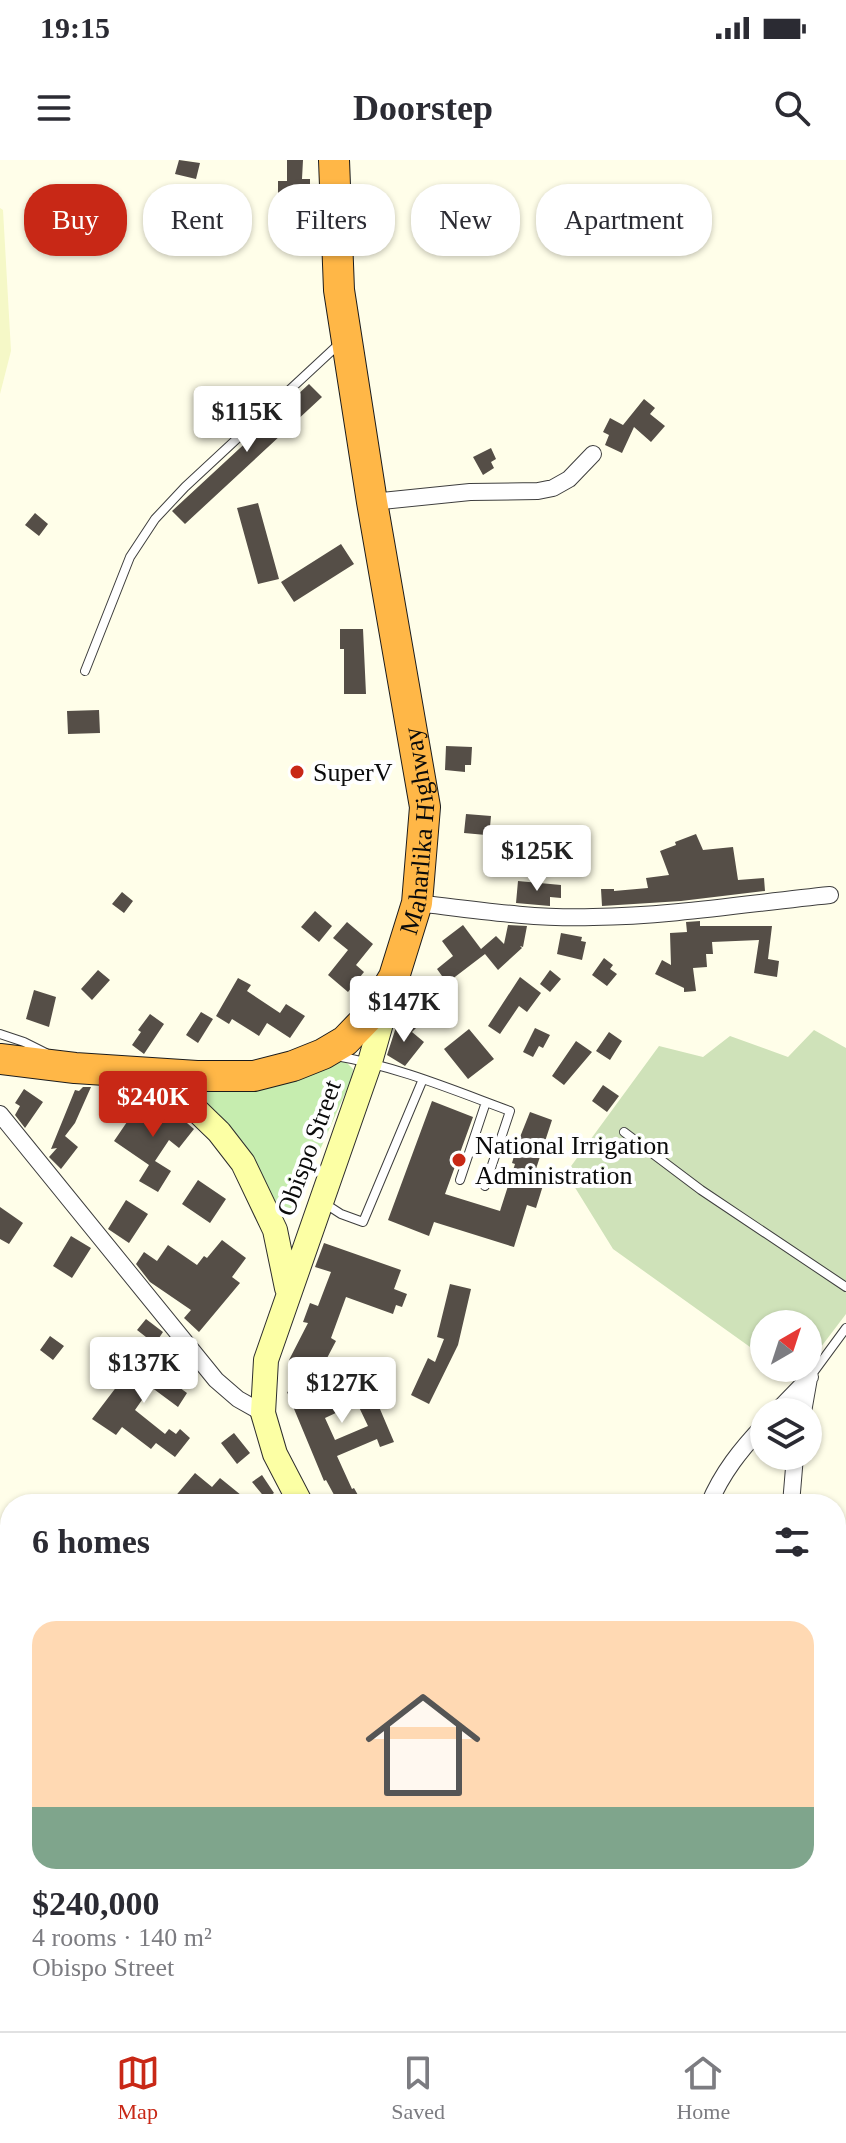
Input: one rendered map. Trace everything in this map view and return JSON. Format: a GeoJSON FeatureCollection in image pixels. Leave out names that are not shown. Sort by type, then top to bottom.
{"type":"FeatureCollection","features":[{"type":"Feature","properties":{"kind":"highway","name":"Maharlika Highway"},"geometry":{"type":"LineString","coordinates":[[2,1056],[75,1068],[254,1076],[323,1054],[345,1041],[373,1012],[394,977],[417,903],[425,807],[339,290],[334,160]]}},
{"type":"Feature","properties":{"kind":"street"},"geometry":{"type":"LineString","coordinates":[[372,502],[470,492],[553,488],[569,479],[593,454]]}},
{"type":"Feature","properties":{"kind":"street"},"geometry":{"type":"LineString","coordinates":[[417,903],[513,915],[593,917],[686,911],[830,895]]}},
{"type":"Feature","properties":{"kind":"street","name":"Obispo Street"},"geometry":{"type":"LineString","coordinates":[[291,1494],[263,1413],[266,1360],[370,1062],[394,977]]}},
{"type":"Feature","properties":{"kind":"street","name":"Obispo Street"},"geometry":{"type":"LineString","coordinates":[[144,1071],[188,1102],[219,1132],[243,1163],[275,1230],[288,1291]]}},
{"type":"Feature","properties":{"kind":"street"},"geometry":{"type":"LineString","coordinates":[[0,1114],[216,1380],[238,1399],[263,1413]]}},
{"type":"Feature","properties":{"kind":"street"},"geometry":{"type":"LineString","coordinates":[[269,1216],[318,1207]]}},
{"type":"Feature","properties":{"kind":"street"},"geometry":{"type":"LineString","coordinates":[[790,1398],[805,1382]]}},
{"type":"Feature","properties":{"kind":"street"},"geometry":{"type":"LineString","coordinates":[[713,1494],[719,1481],[750,1440]]}},
{"type":"Feature","properties":{"kind":"street"},"geometry":{"type":"LineString","coordinates":[[792,1494],[794,1470]]}},
{"type":"Feature","properties":{"kind":"lane"},"geometry":{"type":"LineString","coordinates":[[85,671],[130,557],[155,519],[185,487],[346,338]]}},
{"type":"Feature","properties":{"kind":"lane"},"geometry":{"type":"LineString","coordinates":[[323,1054],[370,1062],[510,1111],[485,1186]]}},
{"type":"Feature","properties":{"kind":"lane"},"geometry":{"type":"LineString","coordinates":[[318,1207],[363,1222],[423,1079]]}},
{"type":"Feature","properties":{"kind":"lane"},"geometry":{"type":"LineString","coordinates":[[460,1180],[486,1102]]}},
{"type":"Feature","properties":{"kind":"lane"},"geometry":{"type":"LineString","coordinates":[[624,1132],[701,1190],[846,1287]]}},
{"type":"Feature","properties":{"kind":"lane"},"geometry":{"type":"LineString","coordinates":[[822,1361],[846,1328]]}},
{"type":"Feature","properties":{"kind":"green space"},"geometry":{"type":"Polygon","coordinates":[[[0,208],[3,210],[11,351],[0,394],[0,208]]]}},
{"type":"Feature","properties":{"kind":"green space"},"geometry":{"type":"Polygon","coordinates":[[[814,1030],[846,1048],[846,1314],[822,1346],[822,1310],[750,1310],[750,1347],[613,1249],[566,1173],[659,1046],[703,1057],[730,1036],[788,1057],[814,1030]]]}},
{"type":"Feature","properties":{"kind":"green space"},"geometry":{"type":"Polygon","coordinates":[[[336,1060],[346,1062],[353,1069],[352,1078],[294,1208],[274,1210],[189,1096],[190,1086],[336,1060]]]}},
{"type":"Feature","properties":{"kind":"building"},"geometry":{"type":"Polygon","coordinates":[[[179,160],[200,163],[196,179],[175,174],[179,160]]]}},
{"type":"Feature","properties":{"kind":"building"},"geometry":{"type":"Polygon","coordinates":[[[287,160],[303,160],[302,179],[310,179],[310,184],[278,184],[278,181],[287,181],[287,160]]]}},
{"type":"Feature","properties":{"kind":"building"},"geometry":{"type":"Polygon","coordinates":[[[309,384],[322,397],[185,524],[172,511],[309,384]]]}},
{"type":"Feature","properties":{"kind":"building"},"geometry":{"type":"Polygon","coordinates":[[[644,399],[655,408],[650,414],[665,426],[651,442],[634,427],[622,453],[605,445],[609,435],[603,432],[610,418],[623,425],[644,399]]]}},
{"type":"Feature","properties":{"kind":"building"},"geometry":{"type":"Polygon","coordinates":[[[491,448],[496,459],[491,462],[494,468],[483,475],[473,457],[491,448]]]}},
{"type":"Feature","properties":{"kind":"building"},"geometry":{"type":"Polygon","coordinates":[[[258,503],[279,579],[258,584],[237,508],[258,503]]]}},
{"type":"Feature","properties":{"kind":"building"},"geometry":{"type":"Polygon","coordinates":[[[35,513],[48,524],[39,536],[25,525],[35,513]]]}},
{"type":"Feature","properties":{"kind":"building"},"geometry":{"type":"Polygon","coordinates":[[[341,544],[354,564],[294,602],[281,582],[341,544]]]}},
{"type":"Feature","properties":{"kind":"building"},"geometry":{"type":"Polygon","coordinates":[[[340,629],[363,629],[366,694],[344,694],[344,649],[340,649],[340,629]]]}},
{"type":"Feature","properties":{"kind":"building"},"geometry":{"type":"Polygon","coordinates":[[[99,710],[100,733],[68,734],[67,711],[99,710]]]}},
{"type":"Feature","properties":{"kind":"building"},"geometry":{"type":"Polygon","coordinates":[[[446,746],[472,747],[471,765],[465,765],[465,772],[445,770],[446,746]]]}},
{"type":"Feature","properties":{"kind":"building"},"geometry":{"type":"Polygon","coordinates":[[[466,814],[491,816],[486,835],[464,833],[466,814]]]}},
{"type":"Feature","properties":{"kind":"building"},"geometry":{"type":"Polygon","coordinates":[[[696,834],[703,850],[733,847],[738,880],[764,878],[765,891],[602,906],[601,889],[648,888],[646,878],[669,875],[660,851],[696,834]]]}},
{"type":"Feature","properties":{"kind":"building"},"geometry":{"type":"Polygon","coordinates":[[[502,853],[519,855],[517,876],[500,875],[502,853]]]}},
{"type":"Feature","properties":{"kind":"building"},"geometry":{"type":"Polygon","coordinates":[[[518,881],[561,885],[561,898],[550,897],[550,906],[516,903],[518,881]]]}},
{"type":"Feature","properties":{"kind":"building"},"geometry":{"type":"Polygon","coordinates":[[[122,892],[133,901],[124,913],[112,904],[122,892]]]}},
{"type":"Feature","properties":{"kind":"building"},"geometry":{"type":"Polygon","coordinates":[[[315,911],[332,926],[319,942],[301,927],[315,911]]]}},
{"type":"Feature","properties":{"kind":"building"},"geometry":{"type":"Polygon","coordinates":[[[700,921],[700,926],[772,926],[768,959],[779,961],[777,977],[754,973],[759,940],[712,942],[713,954],[706,954],[707,967],[693,968],[696,991],[684,992],[684,988],[655,974],[662,960],[671,965],[670,933],[687,932],[686,922],[700,921]]]}},
{"type":"Feature","properties":{"kind":"building"},"geometry":{"type":"Polygon","coordinates":[[[347,922],[373,944],[356,965],[364,972],[348,992],[328,975],[348,950],[333,938],[347,922]]]}},
{"type":"Feature","properties":{"kind":"building"},"geometry":{"type":"Polygon","coordinates":[[[463,925],[481,949],[496,936],[504,944],[508,925],[527,926],[523,947],[520,946],[522,948],[498,970],[485,954],[447,983],[437,969],[453,956],[442,941],[463,925]]]}},
{"type":"Feature","properties":{"kind":"building"},"geometry":{"type":"Polygon","coordinates":[[[561,933],[582,937],[581,941],[586,942],[582,960],[557,954],[561,933]]]}},
{"type":"Feature","properties":{"kind":"building"},"geometry":{"type":"Polygon","coordinates":[[[604,958],[613,965],[610,969],[617,974],[607,986],[592,975],[604,958]]]}},
{"type":"Feature","properties":{"kind":"building"},"geometry":{"type":"Polygon","coordinates":[[[98,970],[110,980],[92,1000],[81,989],[98,970]]]}},
{"type":"Feature","properties":{"kind":"building"},"geometry":{"type":"Polygon","coordinates":[[[550,970],[561,979],[550,992],[540,984],[550,970]]]}},
{"type":"Feature","properties":{"kind":"building"},"geometry":{"type":"Polygon","coordinates":[[[520,977],[541,993],[527,1012],[519,1006],[500,1034],[488,1026],[520,977]]]}},
{"type":"Feature","properties":{"kind":"building"},"geometry":{"type":"Polygon","coordinates":[[[238,978],[251,985],[247,991],[280,1013],[286,1004],[305,1016],[290,1038],[267,1023],[259,1036],[232,1019],[229,1024],[216,1016],[238,978]]]}},
{"type":"Feature","properties":{"kind":"building"},"geometry":{"type":"Polygon","coordinates":[[[34,990],[56,997],[49,1027],[26,1019],[34,990]]]}},
{"type":"Feature","properties":{"kind":"building"},"geometry":{"type":"Polygon","coordinates":[[[201,1012],[213,1019],[198,1043],[186,1035],[201,1012]]]}},
{"type":"Feature","properties":{"kind":"building"},"geometry":{"type":"Polygon","coordinates":[[[150,1014],[164,1024],[144,1054],[132,1045],[150,1014]]]}},
{"type":"Feature","properties":{"kind":"building"},"geometry":{"type":"Polygon","coordinates":[[[398,1021],[416,1028],[412,1032],[424,1042],[405,1066],[387,1055],[398,1021]]]}},
{"type":"Feature","properties":{"kind":"building"},"geometry":{"type":"Polygon","coordinates":[[[535,1028],[550,1035],[543,1048],[539,1046],[533,1057],[523,1052],[535,1028]]]}},
{"type":"Feature","properties":{"kind":"building"},"geometry":{"type":"Polygon","coordinates":[[[469,1029],[494,1059],[468,1079],[444,1049],[469,1029]]]}},
{"type":"Feature","properties":{"kind":"building"},"geometry":{"type":"Polygon","coordinates":[[[609,1032],[622,1041],[610,1060],[596,1051],[609,1032]]]}},
{"type":"Feature","properties":{"kind":"building"},"geometry":{"type":"Polygon","coordinates":[[[576,1041],[592,1052],[564,1085],[552,1076],[576,1041]]]}},
{"type":"Feature","properties":{"kind":"building"},"geometry":{"type":"Polygon","coordinates":[[[603,1085],[619,1096],[607,1112],[592,1101],[603,1085]]]}},
{"type":"Feature","properties":{"kind":"building"},"geometry":{"type":"Polygon","coordinates":[[[91,1087],[75,1123],[65,1136],[78,1147],[61,1169],[49,1157],[57,1148],[51,1149],[75,1090],[91,1087]]]}},
{"type":"Feature","properties":{"kind":"building"},"geometry":{"type":"Polygon","coordinates":[[[24,1089],[43,1102],[25,1128],[15,1115],[20,1106],[15,1103],[24,1089]]]}},
{"type":"Feature","properties":{"kind":"building"},"geometry":{"type":"Polygon","coordinates":[[[432,1101],[473,1117],[445,1194],[500,1211],[515,1164],[512,1163],[518,1142],[530,1112],[552,1120],[534,1175],[545,1179],[536,1208],[527,1205],[514,1247],[434,1222],[429,1236],[388,1220],[432,1101]]]}},
{"type":"Feature","properties":{"kind":"building"},"geometry":{"type":"Polygon","coordinates":[[[132,1102],[163,1109],[166,1105],[194,1129],[179,1148],[169,1140],[155,1161],[171,1171],[158,1192],[139,1181],[149,1165],[114,1141],[127,1122],[132,1102]]]}},
{"type":"Feature","properties":{"kind":"building"},"geometry":{"type":"Polygon","coordinates":[[[198,1180],[226,1199],[210,1223],[182,1204],[198,1180]]]}},
{"type":"Feature","properties":{"kind":"building"},"geometry":{"type":"Polygon","coordinates":[[[126,1200],[148,1214],[129,1243],[108,1229],[126,1200]]]}},
{"type":"Feature","properties":{"kind":"building"},"geometry":{"type":"Polygon","coordinates":[[[0,1207],[23,1223],[9,1244],[0,1239],[0,1207]]]}},
{"type":"Feature","properties":{"kind":"building"},"geometry":{"type":"Polygon","coordinates":[[[71,1236],[91,1248],[72,1278],[53,1266],[71,1236]]]}},
{"type":"Feature","properties":{"kind":"building"},"geometry":{"type":"Polygon","coordinates":[[[222,1240],[246,1258],[232,1277],[240,1283],[199,1332],[184,1318],[191,1310],[150,1282],[136,1264],[144,1252],[157,1261],[168,1245],[197,1265],[222,1240]]]}},
{"type":"Feature","properties":{"kind":"building"},"geometry":{"type":"Polygon","coordinates":[[[324,1243],[401,1270],[394,1289],[407,1294],[402,1307],[396,1305],[393,1314],[346,1297],[331,1338],[336,1341],[326,1360],[320,1357],[313,1372],[289,1360],[308,1323],[303,1322],[310,1303],[318,1306],[331,1272],[315,1267],[324,1243]]]}},
{"type":"Feature","properties":{"kind":"building"},"geometry":{"type":"Polygon","coordinates":[[[450,1284],[471,1289],[458,1345],[429,1404],[411,1395],[428,1358],[435,1362],[444,1339],[437,1337],[450,1284]]]}},
{"type":"Feature","properties":{"kind":"building"},"geometry":{"type":"Polygon","coordinates":[[[146,1319],[163,1332],[155,1344],[137,1330],[146,1319]]]}},
{"type":"Feature","properties":{"kind":"building"},"geometry":{"type":"Polygon","coordinates":[[[50,1336],[64,1346],[53,1360],[40,1350],[50,1336]]]}},
{"type":"Feature","properties":{"kind":"building"},"geometry":{"type":"Polygon","coordinates":[[[159,1349],[175,1362],[164,1376],[187,1393],[178,1407],[151,1387],[135,1410],[165,1434],[169,1429],[176,1434],[180,1429],[190,1438],[175,1457],[156,1443],[151,1449],[122,1427],[116,1435],[92,1419],[127,1373],[134,1378],[159,1349]]]}},
{"type":"Feature","properties":{"kind":"building"},"geometry":{"type":"Polygon","coordinates":[[[374,1361],[387,1390],[374,1395],[394,1442],[380,1447],[377,1439],[337,1456],[357,1494],[334,1494],[324,1481],[287,1392],[316,1379],[314,1384],[318,1392],[322,1390],[327,1401],[351,1390],[346,1378],[357,1373],[355,1369],[374,1361]],[[357,1403],[325,1418],[335,1440],[368,1426],[357,1403]]]}},
{"type":"Feature","properties":{"kind":"building"},"geometry":{"type":"Polygon","coordinates":[[[234,1433],[250,1453],[237,1464],[221,1443],[234,1433]]]}},
{"type":"Feature","properties":{"kind":"building"},"geometry":{"type":"Polygon","coordinates":[[[195,1473],[212,1487],[220,1478],[240,1494],[177,1494],[195,1473]]]}},
{"type":"Feature","properties":{"kind":"building"},"geometry":{"type":"Polygon","coordinates":[[[262,1475],[274,1493],[262,1494],[252,1482],[262,1475]]]}},
{"type":"Feature","properties":{"kind":"place","name":"SuperV"},"geometry":{"type":"Point","coordinates":[297,772]}},
{"type":"Feature","properties":{"kind":"place","name":"National Irrigation Administration"},"geometry":{"type":"Point","coordinates":[459,1160]}}]}
